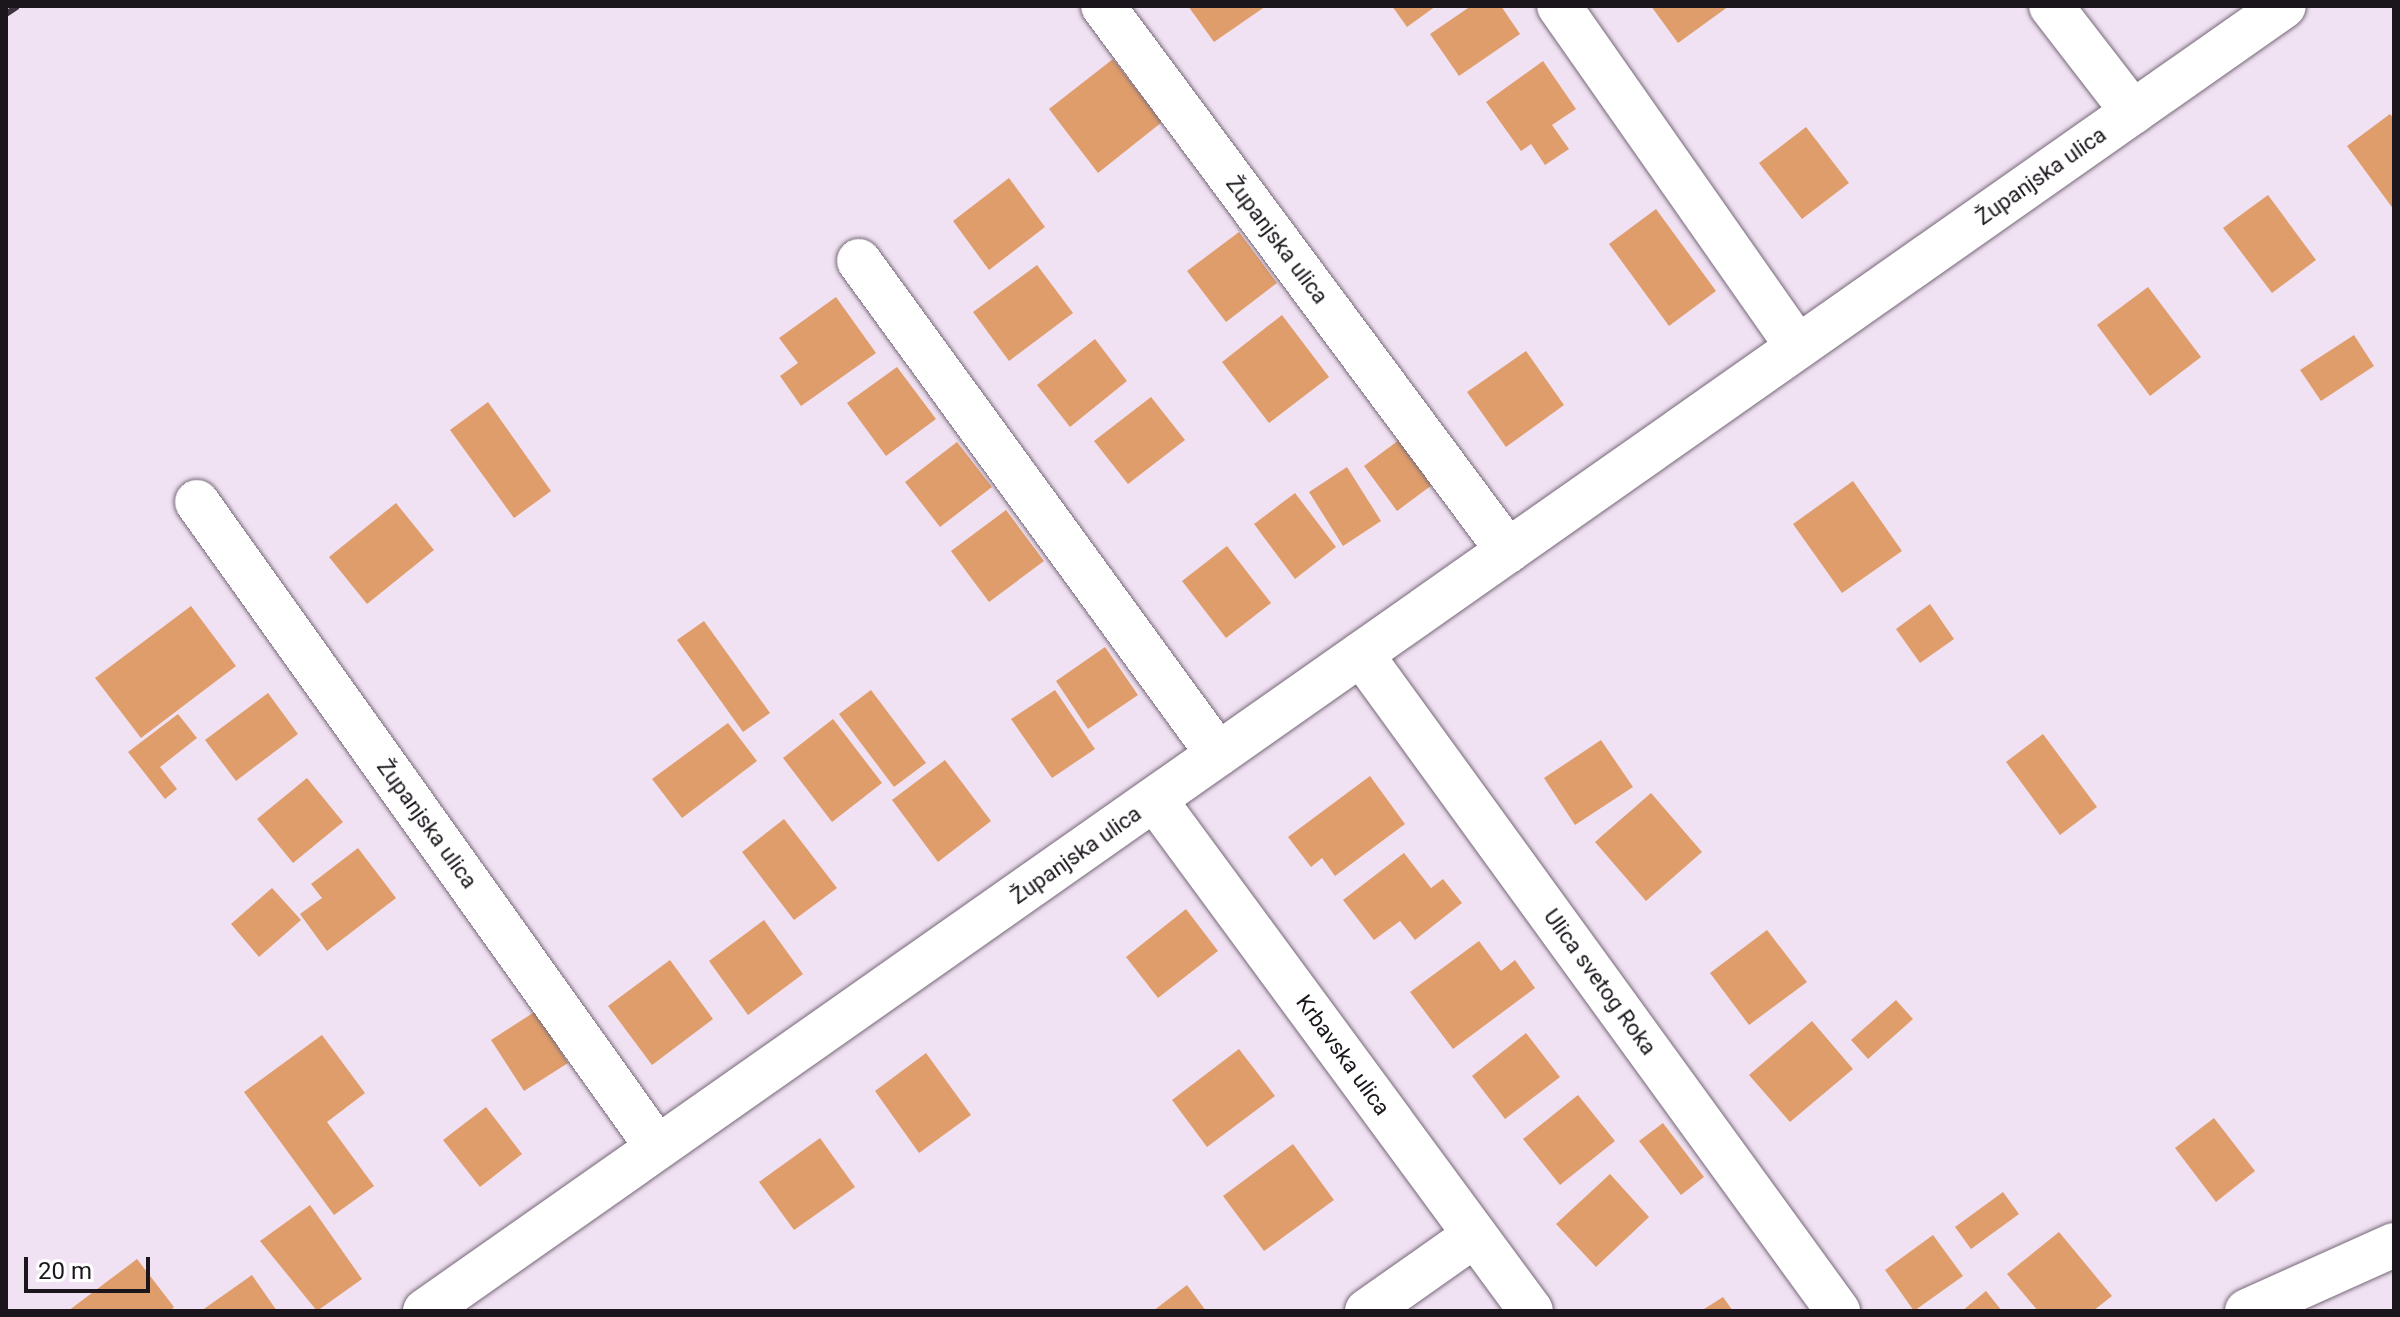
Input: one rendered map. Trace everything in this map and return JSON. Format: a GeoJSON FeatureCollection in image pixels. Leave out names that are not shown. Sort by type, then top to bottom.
{"type":"FeatureCollection","features":[{"type":"Feature","properties":{"kind":"street","name":"Županjska ulica"},"geometry":{"type":"LineString","coordinates":[[1103,6],[1508,551]]}},
{"type":"Feature","properties":{"kind":"street"},"geometry":{"type":"LineString","coordinates":[[1559,6],[1798,347]]}},
{"type":"Feature","properties":{"kind":"street"},"geometry":{"type":"LineString","coordinates":[[2051,6],[2133,112]]}},
{"type":"Feature","properties":{"kind":"street","name":"Županjska ulica"},"geometry":{"type":"LineString","coordinates":[[425,1311],[2284,6]]}},
{"type":"Feature","properties":{"kind":"street"},"geometry":{"type":"LineString","coordinates":[[859,261],[1218,754]]}},
{"type":"Feature","properties":{"kind":"street","name":"Županjska ulica"},"geometry":{"type":"LineString","coordinates":[[197,502],[657,1147]]}},
{"type":"Feature","properties":{"kind":"street","name":"Ulica svetog Roka"},"geometry":{"type":"LineString","coordinates":[[1361,654],[1838,1311]]}},
{"type":"Feature","properties":{"kind":"street","name":"Krbavska ulica"},"geometry":{"type":"LineString","coordinates":[[1155,800],[1531,1311]]}},
{"type":"Feature","properties":{"kind":"street"},"geometry":{"type":"LineString","coordinates":[[1367,1311],[1475,1235]]}},
{"type":"Feature","properties":{"kind":"street"},"geometry":{"type":"LineString","coordinates":[[2247,1311],[2394,1245]]}},
{"type":"Feature","properties":{"kind":"building"},"geometry":{"type":"Polygon","coordinates":[[[1188,6],[1266,6],[1214,42],[1188,6]]]}},
{"type":"Feature","properties":{"kind":"building"},"geometry":{"type":"Polygon","coordinates":[[[1392,6],[1436,6],[1407,27],[1392,6]]]}},
{"type":"Feature","properties":{"kind":"building"},"geometry":{"type":"Polygon","coordinates":[[[1471,6],[1501,6],[1520,34],[1459,76],[1430,34],[1471,6]]]}},
{"type":"Feature","properties":{"kind":"building"},"geometry":{"type":"Polygon","coordinates":[[[1651,6],[1729,6],[1678,43],[1651,6]]]}},
{"type":"Feature","properties":{"kind":"building"},"geometry":{"type":"Polygon","coordinates":[[[1113,59],[1162,122],[1098,173],[1049,109],[1113,59]]]}},
{"type":"Feature","properties":{"kind":"building"},"geometry":{"type":"Polygon","coordinates":[[[1543,61],[1576,109],[1552,125],[1569,149],[1545,165],[1531,144],[1521,151],[1486,102],[1543,61]]]}},
{"type":"Feature","properties":{"kind":"building"},"geometry":{"type":"Polygon","coordinates":[[[2390,114],[2394,119],[2394,210],[2347,146],[2390,114]]]}},
{"type":"Feature","properties":{"kind":"building"},"geometry":{"type":"Polygon","coordinates":[[[1806,127],[1849,183],[1802,219],[1759,163],[1806,127]]]}},
{"type":"Feature","properties":{"kind":"building"},"geometry":{"type":"Polygon","coordinates":[[[1009,178],[1045,227],[989,270],[953,221],[1009,178]]]}},
{"type":"Feature","properties":{"kind":"building"},"geometry":{"type":"Polygon","coordinates":[[[2268,195],[2316,260],[2272,293],[2223,228],[2268,195]]]}},
{"type":"Feature","properties":{"kind":"building"},"geometry":{"type":"Polygon","coordinates":[[[1656,209],[1716,291],[1669,326],[1609,244],[1656,209]]]}},
{"type":"Feature","properties":{"kind":"building"},"geometry":{"type":"Polygon","coordinates":[[[1239,232],[1277,283],[1226,322],[1187,271],[1239,232]]]}},
{"type":"Feature","properties":{"kind":"building"},"geometry":{"type":"Polygon","coordinates":[[[1037,265],[1073,313],[1009,361],[973,312],[1037,265]]]}},
{"type":"Feature","properties":{"kind":"building"},"geometry":{"type":"Polygon","coordinates":[[[2148,287],[2201,357],[2150,396],[2097,325],[2148,287]]]}},
{"type":"Feature","properties":{"kind":"building"},"geometry":{"type":"Polygon","coordinates":[[[836,297],[876,353],[801,406],[780,376],[798,363],[779,338],[836,297]]]}},
{"type":"Feature","properties":{"kind":"building"},"geometry":{"type":"Polygon","coordinates":[[[1282,315],[1329,377],[1269,423],[1222,362],[1282,315]]]}},
{"type":"Feature","properties":{"kind":"building"},"geometry":{"type":"Polygon","coordinates":[[[2354,335],[2374,366],[2321,401],[2300,370],[2354,335]]]}},
{"type":"Feature","properties":{"kind":"building"},"geometry":{"type":"Polygon","coordinates":[[[1095,339],[1127,381],[1070,427],[1037,385],[1095,339]]]}},
{"type":"Feature","properties":{"kind":"building"},"geometry":{"type":"Polygon","coordinates":[[[1526,351],[1564,405],[1506,447],[1467,392],[1526,351]]]}},
{"type":"Feature","properties":{"kind":"building"},"geometry":{"type":"Polygon","coordinates":[[[897,367],[936,419],[886,456],[847,403],[897,367]]]}},
{"type":"Feature","properties":{"kind":"building"},"geometry":{"type":"Polygon","coordinates":[[[1151,397],[1185,440],[1128,484],[1094,441],[1151,397]]]}},
{"type":"Feature","properties":{"kind":"building"},"geometry":{"type":"Polygon","coordinates":[[[488,402],[551,491],[514,518],[450,430],[488,402]]]}},
{"type":"Feature","properties":{"kind":"building"},"geometry":{"type":"Polygon","coordinates":[[[1403,437],[1436,482],[1397,511],[1364,466],[1403,437]]]}},
{"type":"Feature","properties":{"kind":"building"},"geometry":{"type":"Polygon","coordinates":[[[957,442],[992,487],[940,527],[905,482],[957,442]]]}},
{"type":"Feature","properties":{"kind":"building"},"geometry":{"type":"Polygon","coordinates":[[[1347,467],[1381,521],[1343,546],[1309,492],[1347,467]]]}},
{"type":"Feature","properties":{"kind":"building"},"geometry":{"type":"Polygon","coordinates":[[[1853,481],[1902,551],[1842,593],[1793,524],[1853,481]]]}},
{"type":"Feature","properties":{"kind":"building"},"geometry":{"type":"Polygon","coordinates":[[[1295,493],[1336,547],[1295,579],[1254,524],[1295,493]]]}},
{"type":"Feature","properties":{"kind":"building"},"geometry":{"type":"Polygon","coordinates":[[[396,503],[434,550],[367,604],[329,557],[396,503]]]}},
{"type":"Feature","properties":{"kind":"building"},"geometry":{"type":"Polygon","coordinates":[[[1006,510],[1044,561],[989,602],[951,551],[1006,510]]]}},
{"type":"Feature","properties":{"kind":"building"},"geometry":{"type":"Polygon","coordinates":[[[1227,546],[1271,603],[1226,638],[1182,581],[1227,546]]]}},
{"type":"Feature","properties":{"kind":"building"},"geometry":{"type":"Polygon","coordinates":[[[1930,604],[1954,639],[1920,663],[1896,629],[1930,604]]]}},
{"type":"Feature","properties":{"kind":"building"},"geometry":{"type":"Polygon","coordinates":[[[191,606],[236,666],[141,738],[95,678],[191,606]]]}},
{"type":"Feature","properties":{"kind":"building"},"geometry":{"type":"Polygon","coordinates":[[[704,621],[770,713],[743,732],[677,640],[704,621]]]}},
{"type":"Feature","properties":{"kind":"building"},"geometry":{"type":"Polygon","coordinates":[[[1105,647],[1138,695],[1088,729],[1056,681],[1105,647]]]}},
{"type":"Feature","properties":{"kind":"building"},"geometry":{"type":"Polygon","coordinates":[[[871,690],[926,763],[894,787],[839,714],[871,690]]]}},
{"type":"Feature","properties":{"kind":"building"},"geometry":{"type":"Polygon","coordinates":[[[1055,690],[1095,749],[1052,778],[1011,719],[1055,690]]]}},
{"type":"Feature","properties":{"kind":"building"},"geometry":{"type":"Polygon","coordinates":[[[268,693],[298,734],[236,781],[205,740],[268,693]]]}},
{"type":"Feature","properties":{"kind":"building"},"geometry":{"type":"Polygon","coordinates":[[[178,714],[197,738],[160,767],[177,789],[165,799],[128,752],[178,714]]]}},
{"type":"Feature","properties":{"kind":"building"},"geometry":{"type":"Polygon","coordinates":[[[833,719],[882,783],[832,822],[783,758],[833,719]]]}},
{"type":"Feature","properties":{"kind":"building"},"geometry":{"type":"Polygon","coordinates":[[[728,723],[757,761],[682,818],[652,779],[728,723]]]}},
{"type":"Feature","properties":{"kind":"building"},"geometry":{"type":"Polygon","coordinates":[[[2043,734],[2097,807],[2060,835],[2006,762],[2043,734]]]}},
{"type":"Feature","properties":{"kind":"building"},"geometry":{"type":"Polygon","coordinates":[[[1601,740],[1633,787],[1575,825],[1544,778],[1601,740]]]}},
{"type":"Feature","properties":{"kind":"building"},"geometry":{"type":"Polygon","coordinates":[[[945,760],[991,821],[938,862],[892,800],[945,760]]]}},
{"type":"Feature","properties":{"kind":"building"},"geometry":{"type":"Polygon","coordinates":[[[1370,776],[1405,824],[1335,876],[1322,858],[1311,867],[1288,837],[1370,776]]]}},
{"type":"Feature","properties":{"kind":"building"},"geometry":{"type":"Polygon","coordinates":[[[307,778],[343,822],[293,863],[257,819],[307,778]]]}},
{"type":"Feature","properties":{"kind":"building"},"geometry":{"type":"Polygon","coordinates":[[[1651,793],[1702,852],[1646,901],[1595,842],[1651,793]]]}},
{"type":"Feature","properties":{"kind":"building"},"geometry":{"type":"Polygon","coordinates":[[[784,819],[837,888],[794,920],[742,852],[784,819]]]}},
{"type":"Feature","properties":{"kind":"building"},"geometry":{"type":"Polygon","coordinates":[[[358,848],[396,898],[327,951],[300,914],[322,898],[311,884],[358,848]]]}},
{"type":"Feature","properties":{"kind":"building"},"geometry":{"type":"Polygon","coordinates":[[[1404,853],[1431,888],[1443,879],[1462,903],[1415,940],[1400,921],[1374,940],[1343,900],[1404,853]]]}},
{"type":"Feature","properties":{"kind":"building"},"geometry":{"type":"Polygon","coordinates":[[[272,888],[301,920],[259,957],[231,924],[272,888]]]}},
{"type":"Feature","properties":{"kind":"building"},"geometry":{"type":"Polygon","coordinates":[[[1186,909],[1218,951],[1158,998],[1126,957],[1186,909]]]}},
{"type":"Feature","properties":{"kind":"building"},"geometry":{"type":"Polygon","coordinates":[[[764,920],[803,974],[748,1015],[709,961],[764,920]]]}},
{"type":"Feature","properties":{"kind":"building"},"geometry":{"type":"Polygon","coordinates":[[[1767,930],[1807,982],[1749,1025],[1710,973],[1767,930]]]}},
{"type":"Feature","properties":{"kind":"building"},"geometry":{"type":"Polygon","coordinates":[[[1479,941],[1501,971],[1515,960],[1535,988],[1453,1049],[1410,992],[1479,941]]]}},
{"type":"Feature","properties":{"kind":"building"},"geometry":{"type":"Polygon","coordinates":[[[670,960],[713,1019],[652,1065],[608,1006],[670,960]]]}},
{"type":"Feature","properties":{"kind":"building"},"geometry":{"type":"Polygon","coordinates":[[[1896,1000],[1913,1019],[1868,1059],[1851,1040],[1896,1000]]]}},
{"type":"Feature","properties":{"kind":"building"},"geometry":{"type":"Polygon","coordinates":[[[536,1011],[568,1063],[524,1091],[491,1040],[536,1011]]]}},
{"type":"Feature","properties":{"kind":"building"},"geometry":{"type":"Polygon","coordinates":[[[1812,1021],[1853,1069],[1790,1122],[1749,1075],[1812,1021]]]}},
{"type":"Feature","properties":{"kind":"building"},"geometry":{"type":"Polygon","coordinates":[[[1526,1033],[1560,1077],[1505,1119],[1472,1076],[1526,1033]]]}},
{"type":"Feature","properties":{"kind":"building"},"geometry":{"type":"Polygon","coordinates":[[[322,1035],[365,1093],[327,1122],[374,1186],[334,1215],[244,1092],[322,1035]]]}},
{"type":"Feature","properties":{"kind":"building"},"geometry":{"type":"Polygon","coordinates":[[[1239,1049],[1275,1096],[1207,1147],[1172,1100],[1239,1049]]]}},
{"type":"Feature","properties":{"kind":"building"},"geometry":{"type":"Polygon","coordinates":[[[926,1053],[971,1115],[919,1153],[875,1091],[926,1053]]]}},
{"type":"Feature","properties":{"kind":"building"},"geometry":{"type":"Polygon","coordinates":[[[1578,1095],[1615,1141],[1560,1185],[1523,1139],[1578,1095]]]}},
{"type":"Feature","properties":{"kind":"building"},"geometry":{"type":"Polygon","coordinates":[[[486,1107],[522,1154],[480,1187],[443,1140],[486,1107]]]}},
{"type":"Feature","properties":{"kind":"building"},"geometry":{"type":"Polygon","coordinates":[[[2214,1118],[2255,1171],[2216,1202],[2175,1148],[2214,1118]]]}},
{"type":"Feature","properties":{"kind":"building"},"geometry":{"type":"Polygon","coordinates":[[[1663,1123],[1704,1177],[1681,1195],[1639,1141],[1663,1123]]]}},
{"type":"Feature","properties":{"kind":"building"},"geometry":{"type":"Polygon","coordinates":[[[820,1138],[855,1187],[794,1230],[759,1182],[820,1138]]]}},
{"type":"Feature","properties":{"kind":"building"},"geometry":{"type":"Polygon","coordinates":[[[1293,1144],[1334,1200],[1264,1251],[1223,1196],[1293,1144]]]}},
{"type":"Feature","properties":{"kind":"building"},"geometry":{"type":"Polygon","coordinates":[[[1610,1174],[1649,1217],[1596,1267],[1556,1224],[1610,1174]]]}},
{"type":"Feature","properties":{"kind":"building"},"geometry":{"type":"Polygon","coordinates":[[[2003,1192],[2019,1214],[1971,1249],[1955,1227],[2003,1192]]]}},
{"type":"Feature","properties":{"kind":"building"},"geometry":{"type":"Polygon","coordinates":[[[310,1205],[362,1279],[317,1311],[260,1241],[310,1205]]]}},
{"type":"Feature","properties":{"kind":"building"},"geometry":{"type":"Polygon","coordinates":[[[2059,1232],[2112,1296],[2093,1311],[2038,1311],[2007,1274],[2059,1232]]]}},
{"type":"Feature","properties":{"kind":"building"},"geometry":{"type":"Polygon","coordinates":[[[1933,1235],[1963,1276],[1914,1311],[1885,1270],[1933,1235]]]}},
{"type":"Feature","properties":{"kind":"building"},"geometry":{"type":"Polygon","coordinates":[[[137,1259],[174,1307],[170,1311],[68,1311],[137,1259]]]}},
{"type":"Feature","properties":{"kind":"building"},"geometry":{"type":"Polygon","coordinates":[[[252,1275],[277,1311],[201,1311],[252,1275]]]}},
{"type":"Feature","properties":{"kind":"building"},"geometry":{"type":"Polygon","coordinates":[[[1187,1285],[1206,1311],[1153,1311],[1187,1285]]]}},
{"type":"Feature","properties":{"kind":"building"},"geometry":{"type":"Polygon","coordinates":[[[1986,1291],[2002,1311],[1962,1311],[1986,1291]]]}},
{"type":"Feature","properties":{"kind":"building"},"geometry":{"type":"Polygon","coordinates":[[[1723,1297],[1733,1311],[1701,1311],[1723,1297]]]}},
{"type":"Feature","properties":{"kind":"railway"},"geometry":{"type":"LineString","coordinates":[[6,14],[18,6]]}}]}
